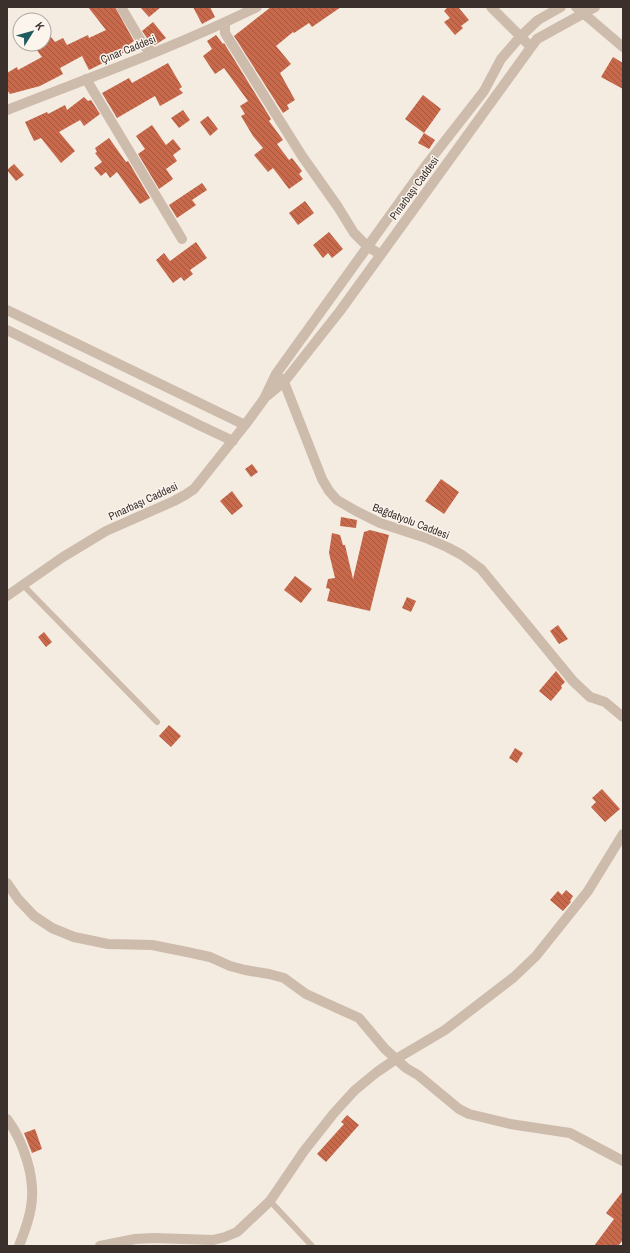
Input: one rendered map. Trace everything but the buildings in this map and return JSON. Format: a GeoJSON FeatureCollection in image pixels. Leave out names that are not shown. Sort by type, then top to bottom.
{"type":"FeatureCollection","features":[{"type":"Feature","properties":{"kind":"street"},"geometry":{"type":"LineString","coordinates":[[121,7],[144,46],[153,52]]}},
{"type":"Feature","properties":{"kind":"street","name":"Çınar Caddesi"},"geometry":{"type":"LineString","coordinates":[[7,110],[225,23],[257,7]]}},
{"type":"Feature","properties":{"kind":"street"},"geometry":{"type":"LineString","coordinates":[[490,7],[531,48]]}},
{"type":"Feature","properties":{"kind":"street","name":"Pınarbaşı Caddesi"},"geometry":{"type":"LineString","coordinates":[[7,596],[22,584],[63,557],[106,531],[185,495],[194,489],[264,399],[276,374],[427,164],[484,91],[501,59],[520,37],[538,20],[561,7]]}},
{"type":"Feature","properties":{"kind":"street","name":"Pınarbaşı Caddesi"},"geometry":{"type":"LineString","coordinates":[[264,399],[284,382],[340,311],[537,39],[580,10],[595,7]]}},
{"type":"Feature","properties":{"kind":"street"},"geometry":{"type":"LineString","coordinates":[[580,10],[623,47]]}},
{"type":"Feature","properties":{"kind":"street"},"geometry":{"type":"LineString","coordinates":[[225,23],[225,33],[302,156],[338,207],[354,233],[368,247],[380,254]]}},
{"type":"Feature","properties":{"kind":"street"},"geometry":{"type":"LineString","coordinates":[[86,79],[182,239]]}},
{"type":"Feature","properties":{"kind":"street"},"geometry":{"type":"LineString","coordinates":[[7,310],[245,425]]}},
{"type":"Feature","properties":{"kind":"street"},"geometry":{"type":"LineString","coordinates":[[7,330],[232,441]]}},
{"type":"Feature","properties":{"kind":"street","name":"Bağdatyolu Caddesi"},"geometry":{"type":"LineString","coordinates":[[276,374],[284,382],[322,479],[329,491],[337,500],[380,524],[447,546],[481,569],[573,682],[590,697],[605,702],[623,717]]}},
{"type":"Feature","properties":{"kind":"street"},"geometry":{"type":"LineString","coordinates":[[100,1246],[135,1239],[154,1238],[177,1243],[213,1240],[226,1238],[237,1232],[270,1201],[304,1151],[334,1113],[355,1090],[396,1059],[445,1030],[525,967],[549,941],[588,891],[623,834]]}},
{"type":"Feature","properties":{"kind":"street"},"geometry":{"type":"LineString","coordinates":[[7,883],[18,899],[34,916],[52,928],[74,937],[108,944],[152,945],[210,957],[230,966],[244,970],[284,978],[306,994],[359,1018],[396,1059],[459,1109],[469,1114],[510,1124],[570,1133],[623,1161]]}},
{"type":"Feature","properties":{"kind":"street"},"geometry":{"type":"LineString","coordinates":[[7,1119],[13,1127],[24,1150],[29,1167],[32,1189],[30,1212],[19,1246]]}},
{"type":"Feature","properties":{"kind":"lane"},"geometry":{"type":"LineString","coordinates":[[22,584],[157,722]]}},
{"type":"Feature","properties":{"kind":"lane"},"geometry":{"type":"LineString","coordinates":[[270,1201],[312,1246]]}}]}
